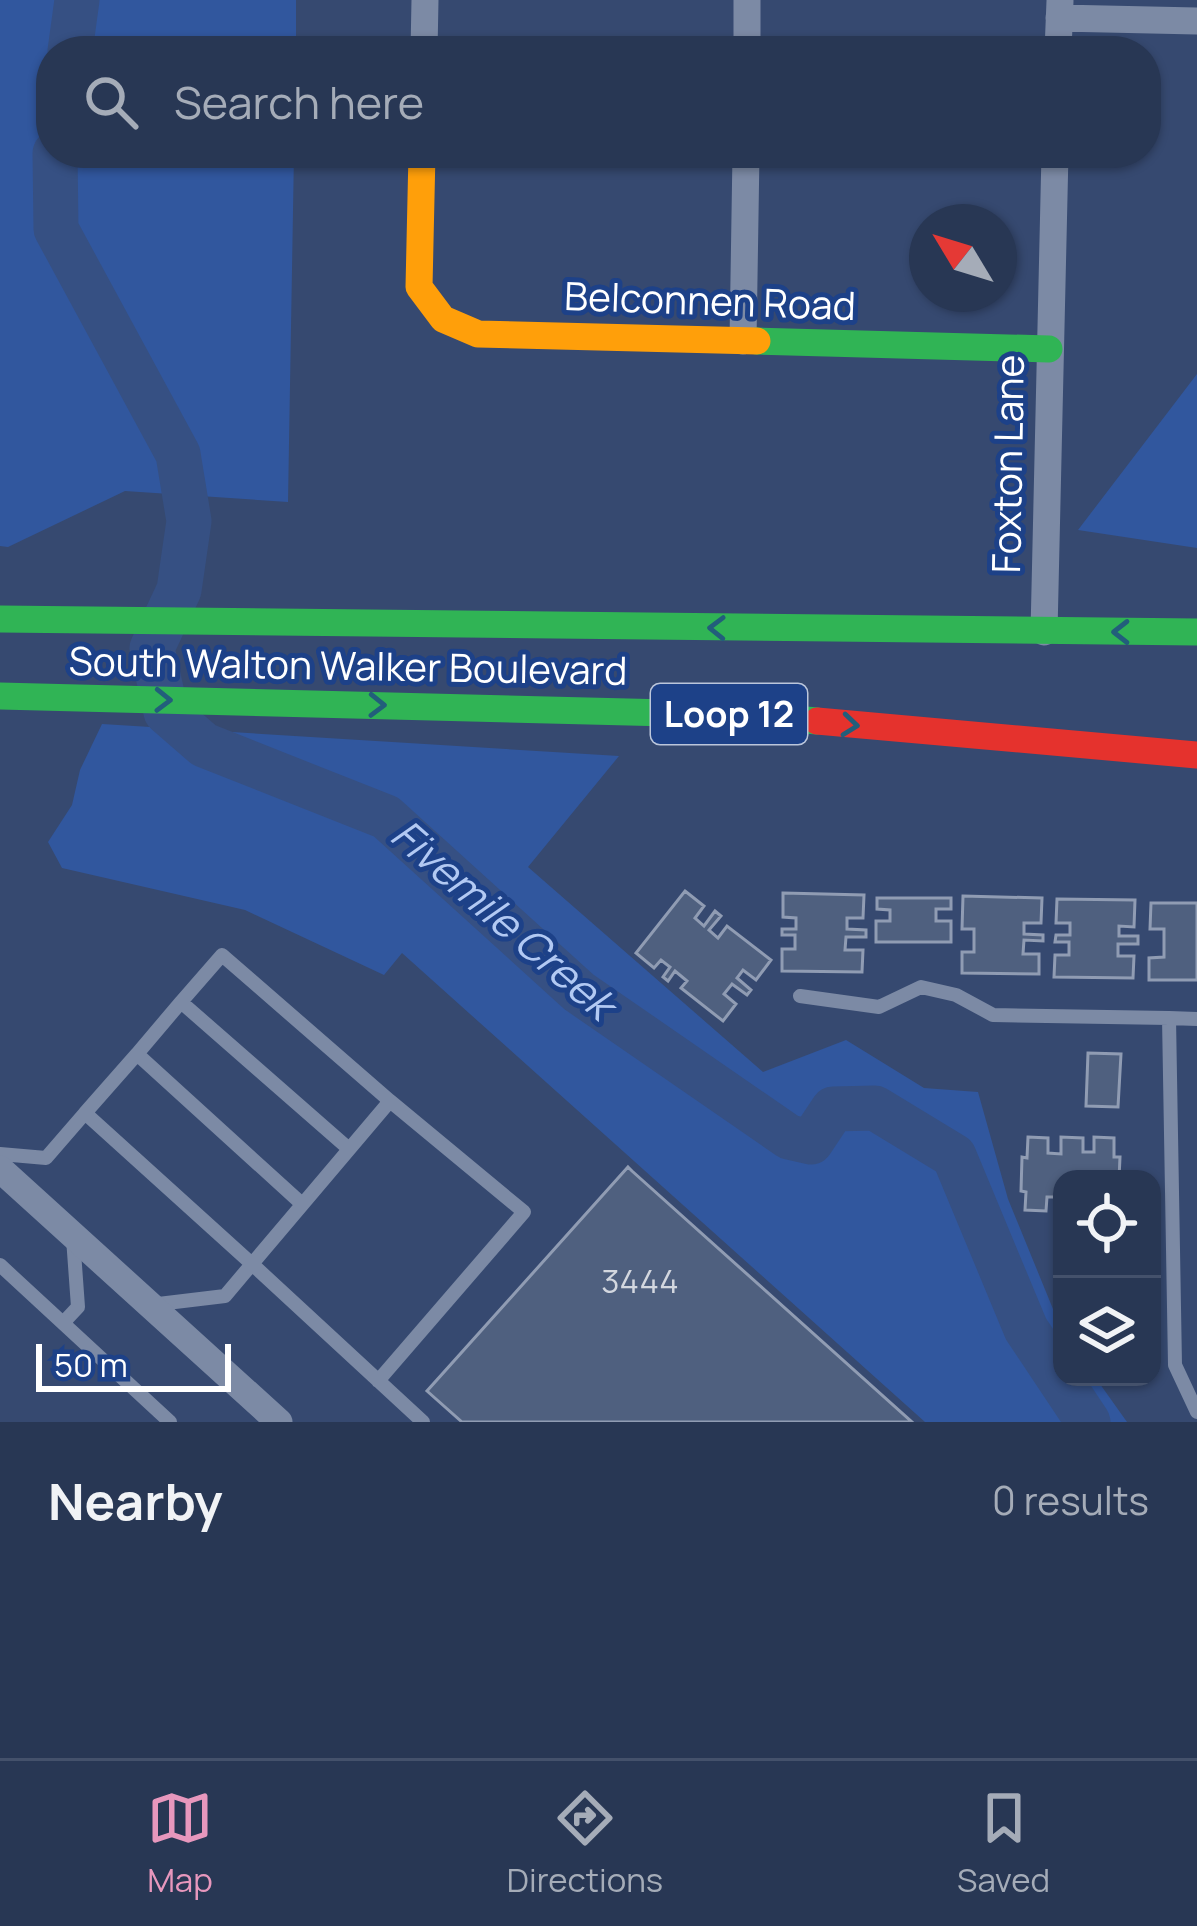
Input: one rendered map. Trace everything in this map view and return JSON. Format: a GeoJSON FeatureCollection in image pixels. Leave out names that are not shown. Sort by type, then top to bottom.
{"type":"FeatureCollection","features":[{"type":"Feature","properties":{"kind":"main road","name":"Belconnen Road"},"geometry":{"type":"LineString","coordinates":[[422,168],[419,287],[443,320],[478,334],[1049,349]]}},
{"type":"Feature","properties":{"kind":"main road","name":"South Walton Walker Boulevard"},"geometry":{"type":"LineString","coordinates":[[0,619],[1197,632]]}},
{"type":"Feature","properties":{"kind":"main road","name":"South Walton Walker Boulevard"},"geometry":{"type":"LineString","coordinates":[[0,696],[749,715],[1197,754]]}},
{"type":"Feature","properties":{"kind":"street"},"geometry":{"type":"LineString","coordinates":[[424,36],[425,0]]}},
{"type":"Feature","properties":{"kind":"street"},"geometry":{"type":"LineString","coordinates":[[747,0],[747,36]]}},
{"type":"Feature","properties":{"kind":"street"},"geometry":{"type":"LineString","coordinates":[[1059,9],[1197,21]]}},
{"type":"Feature","properties":{"kind":"street"},"geometry":{"type":"LineString","coordinates":[[743,341],[746,168]]}},
{"type":"Feature","properties":{"kind":"street","name":"Foxton Lane"},"geometry":{"type":"LineString","coordinates":[[1044,632],[1055,168]]}},
{"type":"Feature","properties":{"kind":"street"},"geometry":{"type":"LineString","coordinates":[[0,1169],[277,1421]]}},
{"type":"Feature","properties":{"kind":"lane"},"geometry":{"type":"LineString","coordinates":[[0,1154],[46,1158],[222,955],[524,1212],[378,1381]]}},
{"type":"Feature","properties":{"kind":"lane"},"geometry":{"type":"LineString","coordinates":[[800,996],[879,1006],[922,987],[956,995],[993,1015],[1197,1019]]}},
{"type":"Feature","properties":{"kind":"lane"},"geometry":{"type":"LineString","coordinates":[[181,1003],[349,1149]]}},
{"type":"Feature","properties":{"kind":"lane"},"geometry":{"type":"LineString","coordinates":[[1168,1018],[1175,1365],[1197,1412]]}},
{"type":"Feature","properties":{"kind":"lane"},"geometry":{"type":"LineString","coordinates":[[137,1054],[302,1204]]}},
{"type":"Feature","properties":{"kind":"lane"},"geometry":{"type":"LineString","coordinates":[[150,1305],[225,1296],[390,1101]]}},
{"type":"Feature","properties":{"kind":"lane"},"geometry":{"type":"LineString","coordinates":[[85,1113],[423,1422]]}},
{"type":"Feature","properties":{"kind":"lane"},"geometry":{"type":"LineString","coordinates":[[63,1323],[78,1307],[72,1235]]}},
{"type":"Feature","properties":{"kind":"lane"},"geometry":{"type":"LineString","coordinates":[[0,1265],[170,1422]]}},
{"type":"Feature","properties":{"kind":"shaded area"},"geometry":{"type":"Polygon","coordinates":[[[0,0],[296,0],[296,36],[36,36],[36,168],[294,168],[288,502],[125,491],[8,547],[0,546],[0,0]]]}},
{"type":"Feature","properties":{"kind":"shaded area"},"geometry":{"type":"Polygon","coordinates":[[[1197,374],[1197,548],[1078,530],[1197,374]]]}},
{"type":"Feature","properties":{"kind":"shaded area"},"geometry":{"type":"Polygon","coordinates":[[[102,724],[619,756],[528,867],[763,1072],[846,1040],[924,1088],[978,1092],[1008,1199],[1053,1309],[1053,1386],[1101,1386],[1127,1422],[925,1422],[402,953],[384,975],[245,910],[62,868],[48,842],[72,805],[80,770],[102,724]]]}},
{"type":"Feature","properties":{"kind":"building"},"geometry":{"type":"Polygon","coordinates":[[[685,891],[704,906],[695,918],[704,926],[715,911],[721,916],[709,930],[718,938],[727,926],[771,960],[756,980],[743,970],[737,978],[751,990],[747,995],[732,984],[724,994],[736,1004],[723,1021],[681,988],[687,981],[675,971],[668,981],[663,977],[670,967],[661,960],[654,968],[636,953],[685,891]]]}},
{"type":"Feature","properties":{"kind":"building"},"geometry":{"type":"Polygon","coordinates":[[[783,893],[864,895],[863,918],[847,918],[847,929],[866,930],[866,937],[846,937],[845,950],[863,950],[862,972],[782,971],[782,949],[795,949],[795,935],[782,935],[782,929],[796,929],[796,918],[783,917],[783,893]]]}},
{"type":"Feature","properties":{"kind":"building"},"geometry":{"type":"Polygon","coordinates":[[[963,896],[1042,898],[1041,923],[1024,923],[1024,934],[1043,935],[1043,941],[1024,940],[1023,954],[1039,954],[1039,974],[962,973],[962,952],[974,952],[974,929],[962,929],[963,896]]]}},
{"type":"Feature","properties":{"kind":"building"},"geometry":{"type":"Polygon","coordinates":[[[877,898],[951,898],[951,909],[936,909],[936,921],[951,921],[951,942],[876,942],[876,921],[890,921],[890,910],[877,909],[877,898]]]}},
{"type":"Feature","properties":{"kind":"building"},"geometry":{"type":"Polygon","coordinates":[[[1057,899],[1135,900],[1134,927],[1119,926],[1119,936],[1138,936],[1138,944],[1118,944],[1118,956],[1134,956],[1133,978],[1054,977],[1055,955],[1069,955],[1069,942],[1055,942],[1056,935],[1070,935],[1070,923],[1056,923],[1057,899]]]}},
{"type":"Feature","properties":{"kind":"building"},"geometry":{"type":"Polygon","coordinates":[[[1151,903],[1197,903],[1197,980],[1149,980],[1149,958],[1164,957],[1164,929],[1150,929],[1151,903]]]}},
{"type":"Feature","properties":{"kind":"building"},"geometry":{"type":"Polygon","coordinates":[[[1088,1053],[1121,1054],[1118,1107],[1086,1106],[1088,1053]]]}},
{"type":"Feature","properties":{"kind":"building"},"geometry":{"type":"Polygon","coordinates":[[[1028,1137],[1048,1138],[1048,1153],[1061,1154],[1061,1137],[1083,1138],[1083,1152],[1094,1152],[1094,1137],[1114,1138],[1119,1170],[1053,1170],[1053,1197],[1047,1197],[1046,1211],[1025,1210],[1022,1157],[1027,1158],[1028,1137]]]}},
{"type":"Feature","properties":{"kind":"building"},"geometry":{"type":"Polygon","coordinates":[[[628,1167],[912,1422],[462,1422],[427,1391],[628,1167]]]}},
{"type":"Feature","properties":{"kind":"waterway","name":"Fivemile Creek"},"geometry":{"type":"LineString","coordinates":[[72,36],[77,0]]}},
{"type":"Feature","properties":{"kind":"waterway","name":"Fivemile Creek"},"geometry":{"type":"LineString","coordinates":[[55,168],[56,229],[178,454],[189,521],[179,590],[152,648],[166,712],[204,745],[386,817],[579,992],[789,1137],[811,1142],[833,1109],[875,1108],[954,1156],[1026,1329],[1088,1422]]}},
{"type":"Feature","properties":{"kind":"traffic: fast"},"geometry":{"type":"LineString","coordinates":[[757,341],[1049,349]]}},
{"type":"Feature","properties":{"kind":"traffic: fast"},"geometry":{"type":"LineString","coordinates":[[0,619],[1197,632]]}},
{"type":"Feature","properties":{"kind":"traffic: fast"},"geometry":{"type":"LineString","coordinates":[[0,696],[749,715],[817,721]]}},
{"type":"Feature","properties":{"kind":"traffic: slow"},"geometry":{"type":"LineString","coordinates":[[422,168],[419,287],[443,319],[478,334],[757,341]]}},
{"type":"Feature","properties":{"kind":"traffic: jam"},"geometry":{"type":"LineString","coordinates":[[817,721],[1197,755]]}}]}
